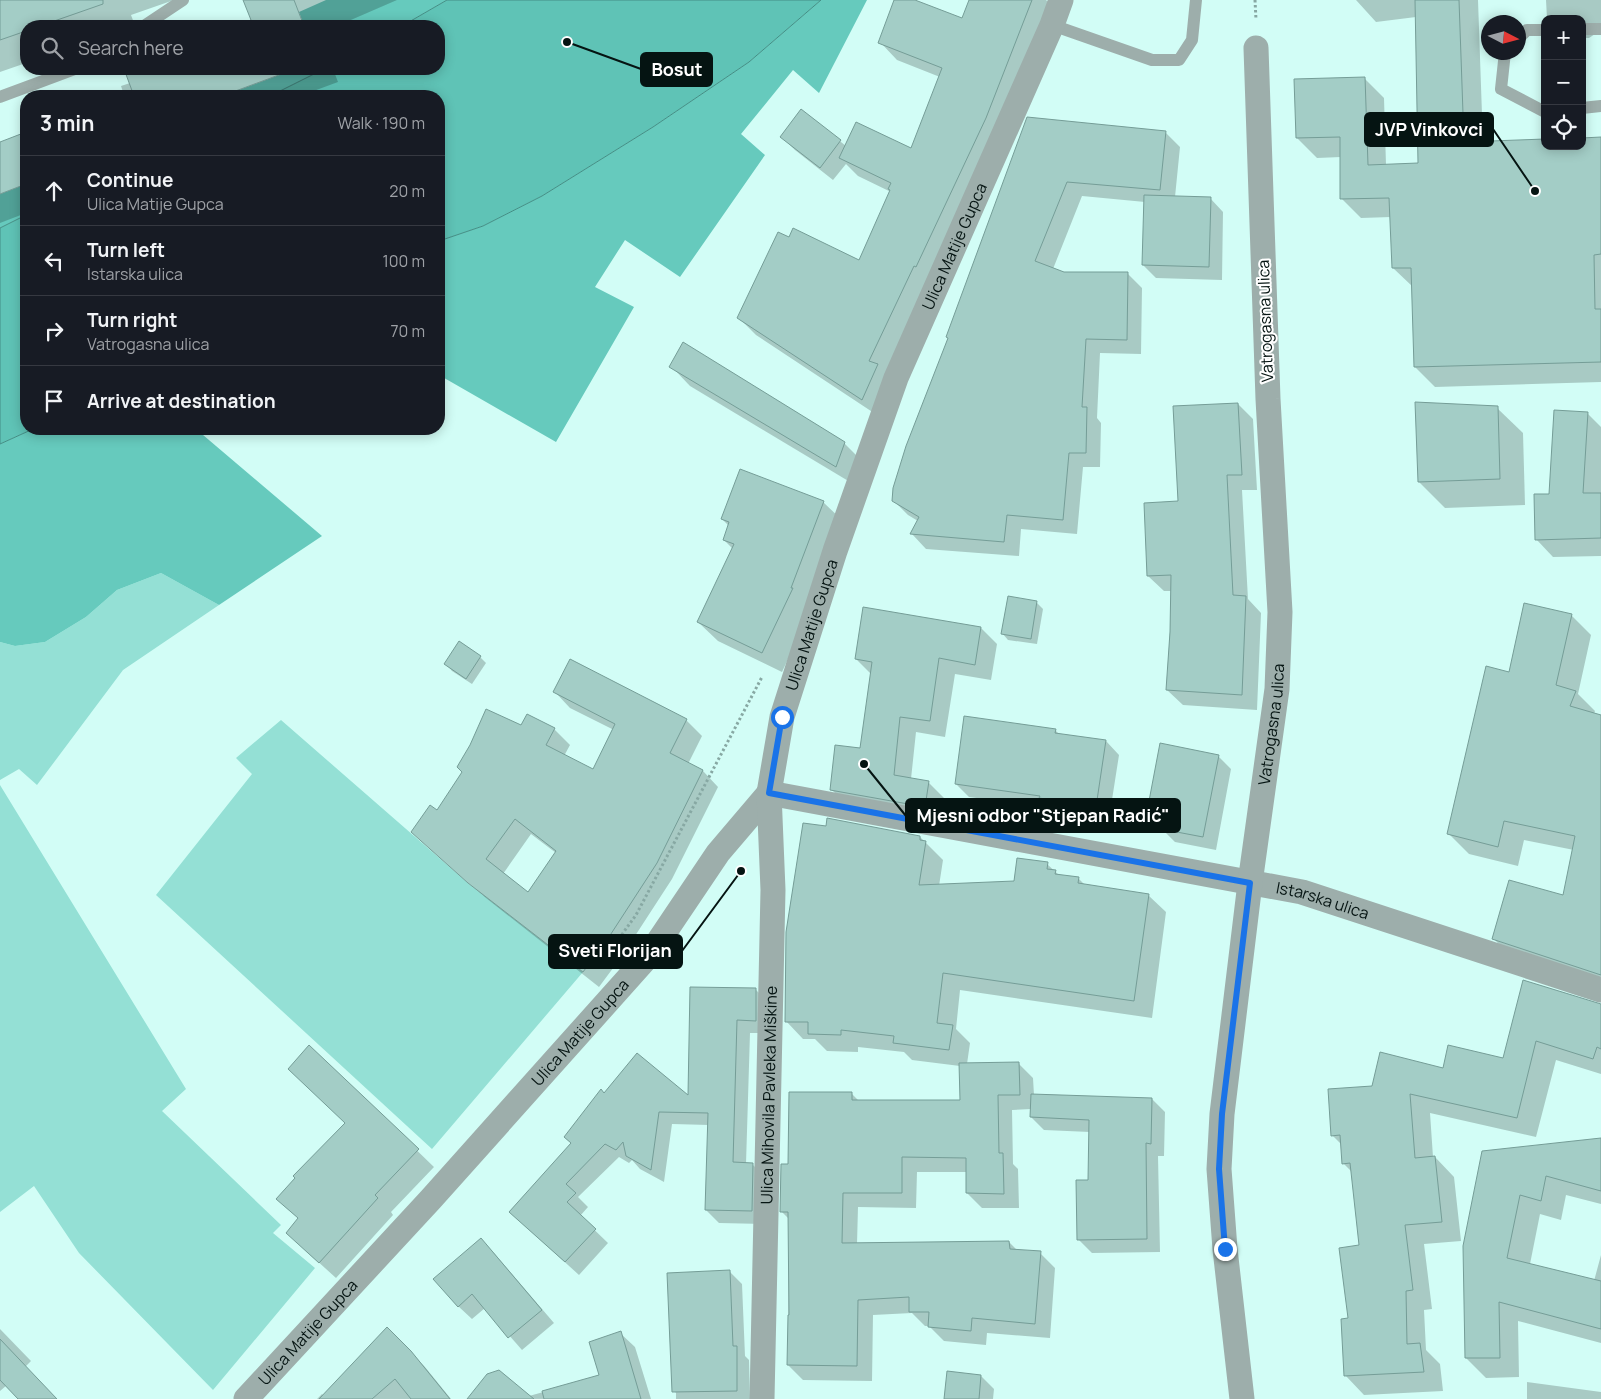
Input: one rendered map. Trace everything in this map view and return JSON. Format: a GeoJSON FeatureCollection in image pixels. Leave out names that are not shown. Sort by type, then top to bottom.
{"type":"FeatureCollection","features":[{"type":"Feature","properties":{"kind":"street","name":"Ulica Matije Gupca"},"geometry":{"type":"LineString","coordinates":[[246,1399],[431,1199],[650,954],[718,853],[769,793],[782,717],[835,551],[896,378],[1052,25],[1061,0]]}},
{"type":"Feature","properties":{"kind":"street","name":"Vatrogasna ulica"},"geometry":{"type":"LineString","coordinates":[[1242,1399],[1225,1249],[1219,1169],[1222,1114],[1276,689],[1280,612],[1268,399],[1256,48]]}},
{"type":"Feature","properties":{"kind":"street","name":"Istarska ulica"},"geometry":{"type":"LineString","coordinates":[[769,793],[1302,892],[1601,990]]}},
{"type":"Feature","properties":{"kind":"street","name":"Ulica Mihovila Pavleka Miškine"},"geometry":{"type":"LineString","coordinates":[[762,1399],[773,900],[769,793]]}},
{"type":"Feature","properties":{"kind":"lane"},"geometry":{"type":"LineString","coordinates":[[153,20],[183,0]]}},
{"type":"Feature","properties":{"kind":"lane"},"geometry":{"type":"LineString","coordinates":[[1052,25],[1152,60],[1179,60],[1192,40],[1196,0]]}},
{"type":"Feature","properties":{"kind":"lane"},"geometry":{"type":"LineString","coordinates":[[1586,29],[1601,29]]}},
{"type":"Feature","properties":{"kind":"lane"},"geometry":{"type":"LineString","coordinates":[[1526,32],[1528,30],[1541,30]]}},
{"type":"Feature","properties":{"kind":"lane"},"geometry":{"type":"LineString","coordinates":[[1504,60],[1501,89],[1541,110]]}},
{"type":"Feature","properties":{"kind":"lane"},"geometry":{"type":"LineString","coordinates":[[21,90],[59,75]]}},
{"type":"Feature","properties":{"kind":"lane"},"geometry":{"type":"LineString","coordinates":[[0,98],[20,90]]}},
{"type":"Feature","properties":{"kind":"lane"},"geometry":{"type":"LineString","coordinates":[[1586,108],[1601,106]]}},
{"type":"Feature","properties":{"kind":"path"},"geometry":{"type":"LineString","coordinates":[[608,953],[636,914],[765,670]]}},
{"type":"Feature","properties":{"kind":"shaded area"},"geometry":{"type":"Polygon","coordinates":[[[326,0],[447,0],[412,20],[302,20],[299,12],[326,0]]]}},
{"type":"Feature","properties":{"kind":"shaded area"},"geometry":{"type":"Polygon","coordinates":[[[447,0],[821,0],[749,62],[653,127],[542,196],[483,226],[445,239],[445,90],[282,90],[312,75],[445,75],[445,20],[412,20],[447,0]]]}},
{"type":"Feature","properties":{"kind":"shaded area"},"geometry":{"type":"Polygon","coordinates":[[[821,0],[867,0],[819,93],[793,70],[741,134],[765,155],[680,277],[625,240],[595,287],[634,307],[556,442],[445,378],[445,239],[483,226],[542,196],[653,127],[749,62],[821,0]]]}},
{"type":"Feature","properties":{"kind":"shaded area"},"geometry":{"type":"Polygon","coordinates":[[[279,75],[312,75],[282,90],[238,90],[279,75]]]}},
{"type":"Feature","properties":{"kind":"shaded area"},"geometry":{"type":"Polygon","coordinates":[[[20,186],[20,218],[0,228],[0,194],[20,186]]]}},
{"type":"Feature","properties":{"kind":"shaded area"},"geometry":{"type":"Polygon","coordinates":[[[20,218],[20,435],[0,444],[0,228],[20,218]]]}},
{"type":"Feature","properties":{"kind":"shaded area"},"geometry":{"type":"Polygon","coordinates":[[[20,435],[203,435],[322,536],[219,605],[161,573],[117,590],[86,617],[45,642],[15,646],[0,642],[0,444],[20,435]]]}},
{"type":"Feature","properties":{"kind":"shaded area"},"geometry":{"type":"Polygon","coordinates":[[[161,573],[219,605],[123,670],[37,785],[19,769],[0,780],[0,642],[15,646],[45,642],[86,617],[117,590],[161,573]]]}},
{"type":"Feature","properties":{"kind":"shaded area"},"geometry":{"type":"Polygon","coordinates":[[[281,720],[468,883],[583,972],[432,1149],[156,895],[252,774],[236,758],[281,720]]]}},
{"type":"Feature","properties":{"kind":"shaded area"},"geometry":{"type":"Polygon","coordinates":[[[0,785],[186,1089],[162,1111],[281,1225],[273,1233],[315,1268],[213,1390],[79,1253],[34,1186],[0,1212],[0,785]]]}},
{"type":"Feature","properties":{"kind":"building"},"geometry":{"type":"Polygon","coordinates":[[[0,0],[103,0],[103,4],[57,20],[20,20],[20,33],[0,40],[0,0]]]}},
{"type":"Feature","properties":{"kind":"building"},"geometry":{"type":"Polygon","coordinates":[[[243,0],[294,0],[302,20],[251,20],[243,0]]]}},
{"type":"Feature","properties":{"kind":"building"},"geometry":{"type":"Polygon","coordinates":[[[894,0],[915,0],[962,18],[969,0],[1032,0],[986,118],[916,267],[914,266],[869,361],[878,364],[862,400],[737,318],[778,232],[789,237],[793,228],[859,260],[890,190],[888,189],[891,183],[839,158],[856,122],[911,148],[942,68],[878,43],[894,0]]]}},
{"type":"Feature","properties":{"kind":"building"},"geometry":{"type":"Polygon","coordinates":[[[1415,0],[1459,0],[1464,142],[1541,139],[1541,150],[1586,150],[1586,138],[1601,137],[1601,254],[1594,255],[1595,309],[1601,309],[1601,362],[1414,367],[1411,268],[1392,268],[1389,198],[1340,199],[1340,137],[1296,138],[1294,79],[1365,77],[1368,165],[1418,163],[1415,0]]]}},
{"type":"Feature","properties":{"kind":"building"},"geometry":{"type":"Polygon","coordinates":[[[126,75],[279,75],[238,90],[132,90],[126,75]]]}},
{"type":"Feature","properties":{"kind":"building"},"geometry":{"type":"Polygon","coordinates":[[[801,109],[841,140],[820,168],[780,137],[801,109]]]}},
{"type":"Feature","properties":{"kind":"building"},"geometry":{"type":"Polygon","coordinates":[[[1027,117],[1166,131],[1160,190],[1067,182],[1035,261],[1064,272],[1128,272],[1127,340],[1086,339],[1082,407],[1087,407],[1086,453],[1069,453],[1063,520],[1007,515],[1004,542],[910,534],[919,517],[892,501],[893,488],[906,446],[948,338],[946,337],[1027,117]]]}},
{"type":"Feature","properties":{"kind":"building"},"geometry":{"type":"Polygon","coordinates":[[[20,134],[20,186],[0,194],[0,142],[20,134]]]}},
{"type":"Feature","properties":{"kind":"building"},"geometry":{"type":"Polygon","coordinates":[[[1144,195],[1211,197],[1209,267],[1142,265],[1144,195]]]}},
{"type":"Feature","properties":{"kind":"building"},"geometry":{"type":"Polygon","coordinates":[[[683,342],[845,442],[836,467],[669,367],[683,342]]]}},
{"type":"Feature","properties":{"kind":"building"},"geometry":{"type":"Polygon","coordinates":[[[1415,402],[1498,406],[1500,479],[1418,482],[1415,402]]]}},
{"type":"Feature","properties":{"kind":"building"},"geometry":{"type":"Polygon","coordinates":[[[1238,403],[1242,475],[1227,475],[1233,595],[1246,596],[1242,695],[1166,690],[1171,575],[1147,576],[1144,503],[1178,501],[1173,406],[1238,403]]]}},
{"type":"Feature","properties":{"kind":"building"},"geometry":{"type":"Polygon","coordinates":[[[1554,410],[1588,412],[1583,493],[1601,493],[1601,538],[1535,540],[1534,494],[1549,494],[1554,410]]]}},
{"type":"Feature","properties":{"kind":"building"},"geometry":{"type":"Polygon","coordinates":[[[740,469],[824,501],[791,588],[793,588],[762,653],[697,622],[734,544],[723,540],[729,522],[721,519],[740,469]]]}},
{"type":"Feature","properties":{"kind":"building"},"geometry":{"type":"Polygon","coordinates":[[[1008,596],[1037,601],[1031,639],[1001,634],[1008,596]]]}},
{"type":"Feature","properties":{"kind":"building"},"geometry":{"type":"Polygon","coordinates":[[[1524,603],[1572,614],[1556,685],[1576,691],[1570,706],[1601,715],[1601,975],[1492,939],[1509,880],[1563,895],[1575,836],[1504,821],[1498,847],[1447,834],[1486,666],[1509,672],[1524,603]]]}},
{"type":"Feature","properties":{"kind":"building"},"geometry":{"type":"Polygon","coordinates":[[[863,607],[981,627],[975,665],[939,658],[930,721],[900,717],[894,775],[929,781],[925,807],[830,790],[835,745],[860,748],[872,662],[855,659],[863,607]]]}},
{"type":"Feature","properties":{"kind":"building"},"geometry":{"type":"Polygon","coordinates":[[[459,641],[481,656],[466,679],[444,664],[459,641]]]}},
{"type":"Feature","properties":{"kind":"building"},"geometry":{"type":"Polygon","coordinates":[[[570,659],[687,719],[670,753],[703,770],[657,863],[607,940],[583,972],[468,883],[411,832],[430,805],[437,810],[462,772],[457,767],[470,745],[486,709],[521,725],[527,714],[555,728],[546,745],[593,769],[615,724],[553,692],[570,659]],[[515,819],[486,859],[528,892],[556,851],[515,819]]]}},
{"type":"Feature","properties":{"kind":"building"},"geometry":{"type":"Polygon","coordinates":[[[964,716],[1056,729],[1055,733],[1106,740],[1096,807],[1039,798],[1040,796],[955,784],[964,716]]]}},
{"type":"Feature","properties":{"kind":"building"},"geometry":{"type":"Polygon","coordinates":[[[1160,743],[1219,755],[1203,837],[1161,829],[1166,805],[1149,801],[1160,743]]]}},
{"type":"Feature","properties":{"kind":"building"},"geometry":{"type":"Polygon","coordinates":[[[827,818],[920,836],[920,840],[926,841],[919,885],[1014,881],[1017,858],[1048,862],[1047,869],[1056,870],[1055,874],[1079,877],[1078,883],[1149,894],[1134,1001],[943,973],[937,1023],[953,1025],[949,1050],[893,1043],[894,1036],[841,1030],[841,1035],[808,1034],[808,1022],[785,1022],[786,932],[803,823],[826,826],[827,818]]]}},
{"type":"Feature","properties":{"kind":"building"},"geometry":{"type":"Polygon","coordinates":[[[1523,980],[1601,1004],[1601,1049],[1597,1047],[1593,1059],[1536,1041],[1517,1118],[1410,1094],[1415,1158],[1435,1156],[1442,1222],[1405,1225],[1413,1290],[1406,1291],[1407,1344],[1420,1343],[1424,1372],[1344,1376],[1341,1319],[1348,1318],[1339,1248],[1359,1245],[1350,1163],[1342,1164],[1340,1135],[1331,1136],[1328,1089],[1372,1086],[1380,1052],[1443,1068],[1448,1045],[1503,1058],[1523,980]]]}},
{"type":"Feature","properties":{"kind":"building"},"geometry":{"type":"Polygon","coordinates":[[[690,987],[756,988],[756,1021],[737,1020],[733,1162],[753,1163],[752,1211],[705,1210],[708,1113],[659,1112],[651,1170],[626,1156],[623,1142],[616,1150],[605,1144],[566,1184],[576,1193],[567,1202],[596,1229],[565,1262],[509,1212],[571,1143],[564,1137],[601,1089],[604,1093],[637,1053],[688,1095],[690,987]]]}},
{"type":"Feature","properties":{"kind":"building"},"geometry":{"type":"Polygon","coordinates":[[[309,1045],[419,1149],[375,1195],[378,1198],[319,1263],[286,1233],[298,1218],[276,1199],[295,1178],[293,1176],[345,1123],[288,1069],[309,1045]]]}},
{"type":"Feature","properties":{"kind":"building"},"geometry":{"type":"Polygon","coordinates":[[[1019,1062],[1020,1095],[998,1095],[999,1153],[1003,1153],[1004,1194],[966,1193],[966,1158],[902,1157],[902,1193],[843,1193],[842,1243],[1009,1241],[1010,1249],[1041,1251],[1035,1324],[972,1318],[971,1331],[928,1327],[929,1312],[909,1312],[909,1297],[858,1300],[857,1366],[787,1365],[789,1315],[788,1212],[780,1212],[781,1164],[788,1164],[789,1092],[852,1092],[852,1100],[960,1100],[959,1063],[1019,1062]]]}},
{"type":"Feature","properties":{"kind":"building"},"geometry":{"type":"Polygon","coordinates":[[[1031,1094],[1152,1098],[1151,1144],[1146,1143],[1147,1239],[1077,1240],[1076,1180],[1088,1180],[1089,1120],[1030,1117],[1031,1094]]]}},
{"type":"Feature","properties":{"kind":"building"},"geometry":{"type":"Polygon","coordinates":[[[1601,1138],[1601,1191],[1546,1176],[1541,1201],[1520,1195],[1507,1258],[1601,1281],[1601,1329],[1499,1302],[1500,1358],[1465,1358],[1463,1246],[1482,1151],[1601,1138]]]}},
{"type":"Feature","properties":{"kind":"building"},"geometry":{"type":"Polygon","coordinates":[[[481,1238],[542,1310],[508,1338],[472,1294],[458,1307],[433,1279],[481,1238]]]}},
{"type":"Feature","properties":{"kind":"building"},"geometry":{"type":"Polygon","coordinates":[[[730,1270],[733,1346],[737,1346],[737,1391],[672,1392],[667,1273],[730,1270]]]}},
{"type":"Feature","properties":{"kind":"building"},"geometry":{"type":"Polygon","coordinates":[[[387,1327],[411,1351],[450,1399],[411,1399],[395,1379],[372,1399],[319,1399],[387,1327]]]}},
{"type":"Feature","properties":{"kind":"building"},"geometry":{"type":"Polygon","coordinates":[[[621,1331],[641,1399],[544,1399],[542,1391],[599,1375],[589,1342],[621,1331]]]}},
{"type":"Feature","properties":{"kind":"building"},"geometry":{"type":"Polygon","coordinates":[[[0,1339],[57,1399],[18,1399],[0,1380],[0,1339]]]}},
{"type":"Feature","properties":{"kind":"building"},"geometry":{"type":"Polygon","coordinates":[[[499,1370],[534,1399],[467,1399],[487,1374],[499,1370]]]}},
{"type":"Feature","properties":{"kind":"building"},"geometry":{"type":"Polygon","coordinates":[[[947,1371],[981,1375],[979,1399],[944,1399],[947,1371]]]}},
{"type":"Feature","properties":{"kind":"place","name":"Bosut"},"geometry":{"type":"Point","coordinates":[567,42]}},
{"type":"Feature","properties":{"kind":"place","name":"JVP Vinkovci"},"geometry":{"type":"Point","coordinates":[1535,191]}},
{"type":"Feature","properties":{"kind":"place","name":"Mjesni odbor \"Stjepan Radić\""},"geometry":{"type":"Point","coordinates":[864,764]}},
{"type":"Feature","properties":{"kind":"place","name":"Sveti Florijan"},"geometry":{"type":"Point","coordinates":[741,871]}},
{"type":"Feature","properties":{"kind":"route"},"geometry":{"type":"LineString","coordinates":[[782,717],[769,793],[1250,883],[1222,1114],[1219,1169],[1225,1249]]}}]}
